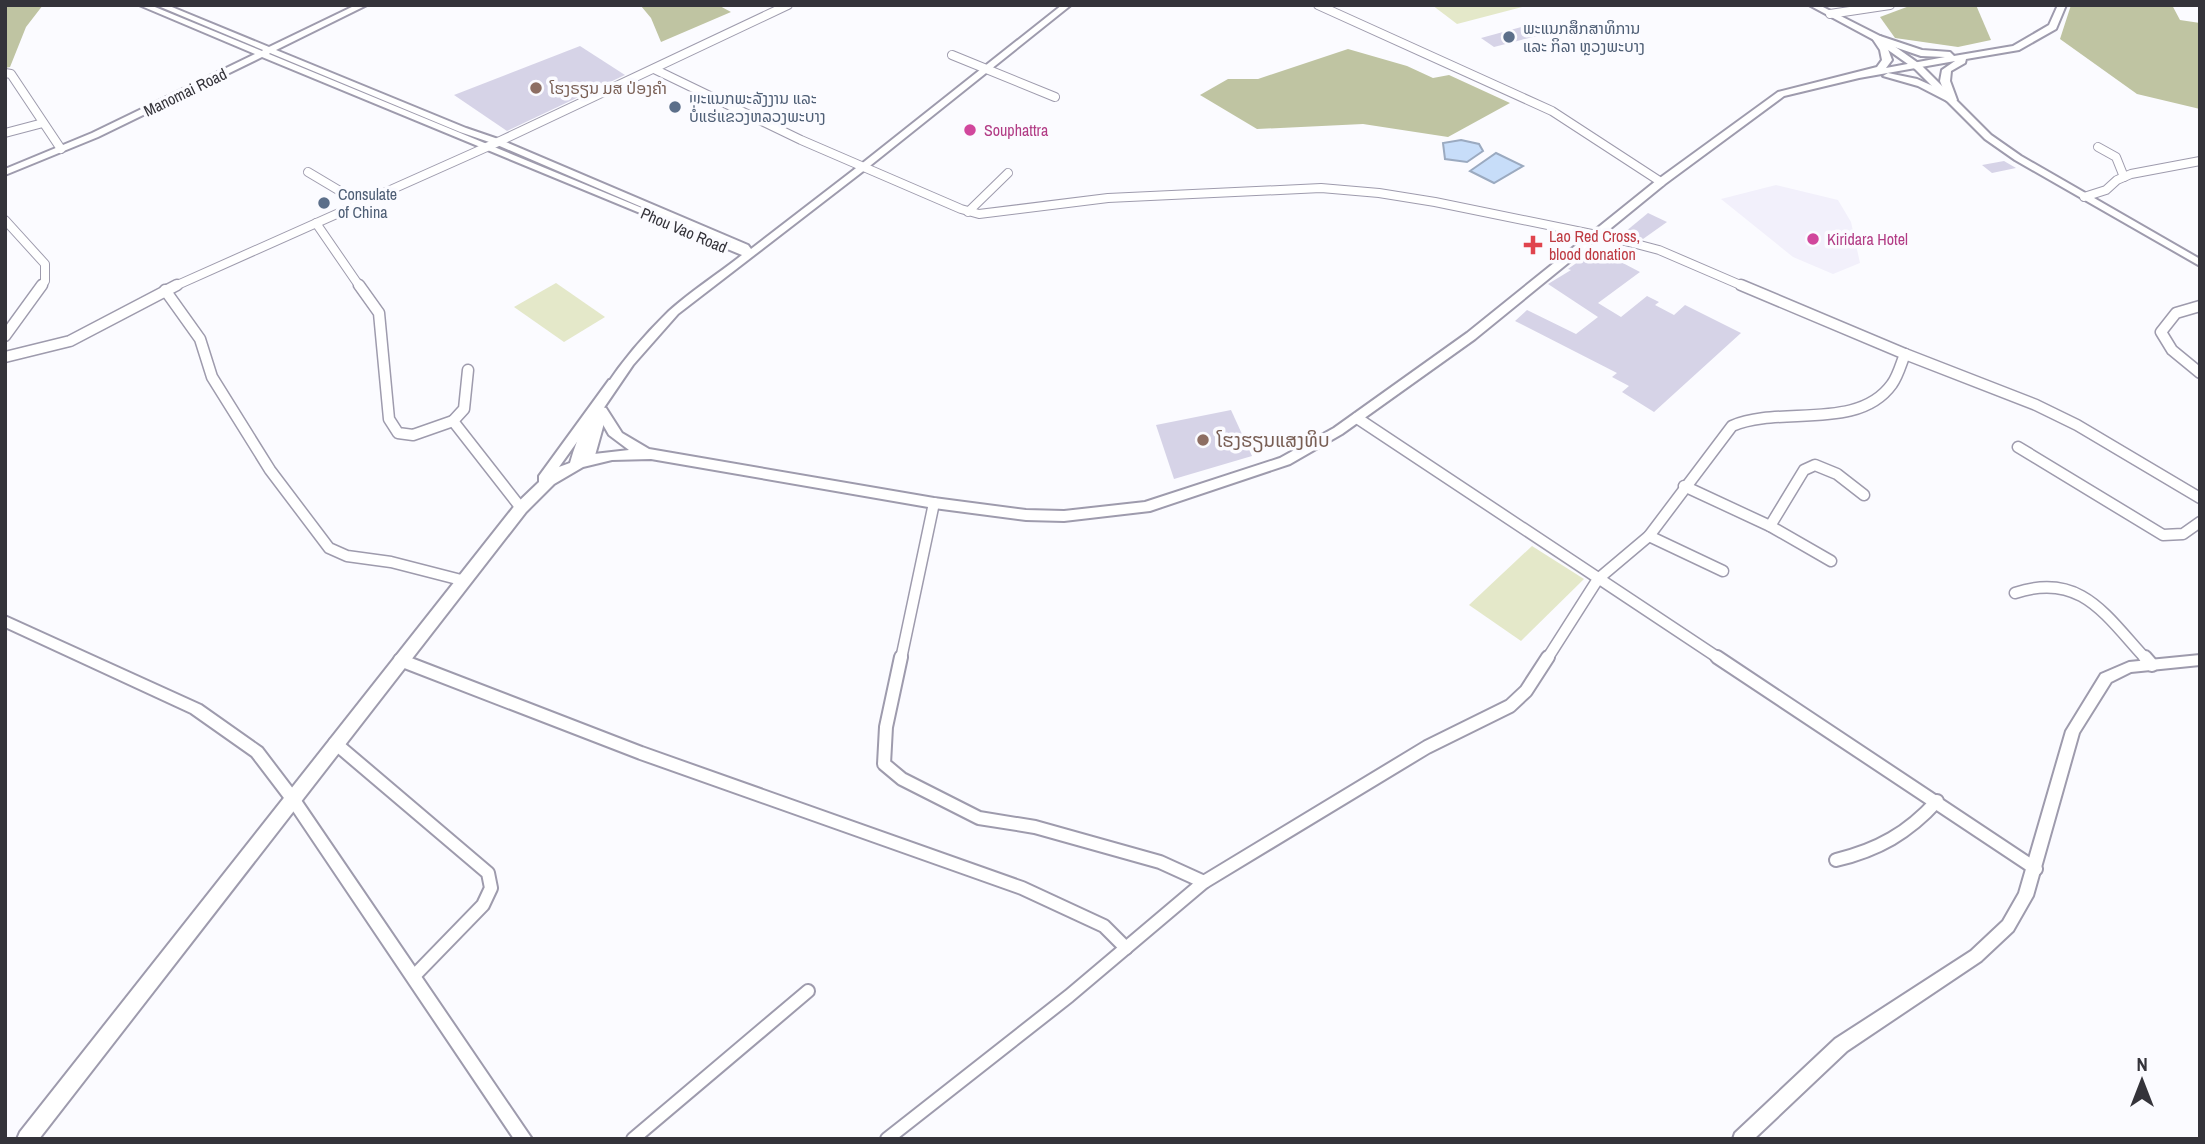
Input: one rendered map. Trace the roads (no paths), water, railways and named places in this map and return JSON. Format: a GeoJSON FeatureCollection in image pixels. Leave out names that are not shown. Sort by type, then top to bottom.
{"type":"FeatureCollection","features":[{"type":"Feature","properties":{"kind":"main road"},"geometry":{"type":"LineString","coordinates":[[1859,75],[1918,67],[2016,48],[2031,42],[2053,27],[2062,5]]}},
{"type":"Feature","properties":{"kind":"main road"},"geometry":{"type":"LineString","coordinates":[[1877,38],[1921,53],[1976,56]]}},
{"type":"Feature","properties":{"kind":"main road"},"geometry":{"type":"LineString","coordinates":[[539,487],[582,461],[623,454],[651,454],[934,503],[1026,515],[1064,516],[1145,507],[1285,461],[1313,447],[1357,418],[1471,336],[1661,182],[1781,94],[1880,69],[1887,60],[1885,50],[1877,38]]}},
{"type":"Feature","properties":{"kind":"main road"},"geometry":{"type":"LineString","coordinates":[[1952,100],[1945,81],[1947,70],[1976,56]]}},
{"type":"Feature","properties":{"kind":"main road"},"geometry":{"type":"LineString","coordinates":[[1859,75],[1908,79],[1928,86],[1952,100]]}},
{"type":"Feature","properties":{"kind":"main road"},"geometry":{"type":"LineString","coordinates":[[27,1139],[400,660],[539,487],[613,383]]}},
{"type":"Feature","properties":{"kind":"main road"},"geometry":{"type":"LineString","coordinates":[[603,411],[610,431],[621,442],[651,454]]}},
{"type":"Feature","properties":{"kind":"street","name":"Phou Vao Road"},"geometry":{"type":"LineString","coordinates":[[143,5],[498,142],[745,247],[749,255]]}},
{"type":"Feature","properties":{"kind":"street","name":"Phou Vao Road"},"geometry":{"type":"LineString","coordinates":[[160,5],[486,146],[749,255]]}},
{"type":"Feature","properties":{"kind":"street","name":"Manomai Road"},"geometry":{"type":"LineString","coordinates":[[5,172],[61,149],[363,5]]}},
{"type":"Feature","properties":{"kind":"street"},"geometry":{"type":"LineString","coordinates":[[582,461],[584,436],[613,383],[646,341],[674,312],[1067,5]]}},
{"type":"Feature","properties":{"kind":"street"},"geometry":{"type":"LineString","coordinates":[[1318,5],[1552,111],[1661,182]]}},
{"type":"Feature","properties":{"kind":"street"},"geometry":{"type":"LineString","coordinates":[[1813,5],[1877,38],[1918,67],[1988,137],[2018,158],[2200,263]]}},
{"type":"Feature","properties":{"kind":"street"},"geometry":{"type":"LineString","coordinates":[[1830,14],[1890,5]]}},
{"type":"Feature","properties":{"kind":"street"},"geometry":{"type":"LineString","coordinates":[[5,357],[70,341],[165,290],[498,142],[785,6]]}},
{"type":"Feature","properties":{"kind":"street"},"geometry":{"type":"LineString","coordinates":[[953,55],[1055,97]]}},
{"type":"Feature","properties":{"kind":"street"},"geometry":{"type":"LineString","coordinates":[[654,69],[863,167],[968,212],[995,213],[1108,198],[1321,188],[1379,193],[1435,202],[1659,250],[1905,354],[2036,405],[2077,425],[2200,498]]}},
{"type":"Feature","properties":{"kind":"street"},"geometry":{"type":"LineString","coordinates":[[5,73],[10,74],[61,149]]}},
{"type":"Feature","properties":{"kind":"street"},"geometry":{"type":"LineString","coordinates":[[5,134],[43,123]]}},
{"type":"Feature","properties":{"kind":"street"},"geometry":{"type":"LineString","coordinates":[[2098,147],[2114,154],[2119,160],[2120,172],[2124,177]]}},
{"type":"Feature","properties":{"kind":"street"},"geometry":{"type":"LineString","coordinates":[[2084,197],[2106,190],[2116,180],[2124,177],[2170,165],[2200,161]]}},
{"type":"Feature","properties":{"kind":"street"},"geometry":{"type":"LineString","coordinates":[[308,172],[360,203]]}},
{"type":"Feature","properties":{"kind":"street"},"geometry":{"type":"LineString","coordinates":[[968,212],[1008,173]]}},
{"type":"Feature","properties":{"kind":"street"},"geometry":{"type":"LineString","coordinates":[[5,220],[45,264],[45,281],[5,336]]}},
{"type":"Feature","properties":{"kind":"street"},"geometry":{"type":"LineString","coordinates":[[316,223],[379,313],[388,419],[398,433],[413,435],[453,421],[464,409],[468,370]]}},
{"type":"Feature","properties":{"kind":"street"},"geometry":{"type":"LineString","coordinates":[[165,290],[200,339],[212,377],[271,470],[329,548],[347,556],[391,562],[465,581]]}},
{"type":"Feature","properties":{"kind":"street"},"geometry":{"type":"LineString","coordinates":[[2200,306],[2175,312],[2167,318],[2161,332],[2172,350],[2200,373]]}},
{"type":"Feature","properties":{"kind":"street"},"geometry":{"type":"LineString","coordinates":[[887,1139],[1126,948],[1204,882],[1427,747],[1510,706],[1526,691],[1598,579],[1648,536],[1732,426],[1759,416],[1823,416],[1873,403],[1892,384],[1905,354]]}},
{"type":"Feature","properties":{"kind":"street"},"geometry":{"type":"LineString","coordinates":[[582,461],[613,383]]}},
{"type":"Feature","properties":{"kind":"street"},"geometry":{"type":"LineString","coordinates":[[1357,418],[2036,869]]}},
{"type":"Feature","properties":{"kind":"street"},"geometry":{"type":"LineString","coordinates":[[453,421],[521,508]]}},
{"type":"Feature","properties":{"kind":"street"},"geometry":{"type":"LineString","coordinates":[[2018,447],[2163,535],[2183,534],[2200,522]]}},
{"type":"Feature","properties":{"kind":"street"},"geometry":{"type":"LineString","coordinates":[[1770,526],[1804,470],[1815,465],[1837,474],[1864,495]]}},
{"type":"Feature","properties":{"kind":"street"},"geometry":{"type":"LineString","coordinates":[[1684,486],[1770,526],[1832,561]]}},
{"type":"Feature","properties":{"kind":"street"},"geometry":{"type":"LineString","coordinates":[[934,503],[886,727],[884,764],[902,779],[979,818],[1035,827],[1160,862],[1204,882]]}},
{"type":"Feature","properties":{"kind":"street"},"geometry":{"type":"LineString","coordinates":[[1648,536],[1723,571]]}},
{"type":"Feature","properties":{"kind":"street"},"geometry":{"type":"LineString","coordinates":[[2015,593],[2037,586],[2067,588],[2076,592],[2099,611],[2152,665]]}},
{"type":"Feature","properties":{"kind":"street"},"geometry":{"type":"LineString","coordinates":[[5,621],[196,709],[257,752],[292,798],[524,1139]]}},
{"type":"Feature","properties":{"kind":"street"},"geometry":{"type":"LineString","coordinates":[[400,660],[641,753],[1022,888],[1104,926],[1126,948]]}},
{"type":"Feature","properties":{"kind":"street"},"geometry":{"type":"LineString","coordinates":[[1741,1139],[1841,1045],[1976,956],[2008,926],[2026,896],[2036,869],[2073,731],[2106,678],[2129,667],[2200,660]]}},
{"type":"Feature","properties":{"kind":"street"},"geometry":{"type":"LineString","coordinates":[[335,744],[488,873],[491,888],[483,905],[414,976]]}},
{"type":"Feature","properties":{"kind":"street"},"geometry":{"type":"LineString","coordinates":[[1836,860],[1858,856],[1899,838],[1918,824],[1937,801]]}},
{"type":"Feature","properties":{"kind":"street"},"geometry":{"type":"LineString","coordinates":[[633,1139],[808,990]]}},
{"type":"Feature","properties":{"kind":"water"},"geometry":{"type":"Polygon","coordinates":[[[1461,140],[1479,144],[1483,151],[1467,162],[1445,159],[1443,143],[1461,140]]]}},
{"type":"Feature","properties":{"kind":"water"},"geometry":{"type":"Polygon","coordinates":[[[1496,153],[1523,166],[1494,183],[1470,171],[1496,153]]]}},
{"type":"Feature","properties":{"kind":"place","name":"ພະແນກສຶກສາທິການ ແລະ ກິລາ ຫຼວງພະບາງ"},"geometry":{"type":"Point","coordinates":[1509,37]}},
{"type":"Feature","properties":{"kind":"place","name":"ໂຮງຣຽນ ມສ ປ່ອງຄຳ"},"geometry":{"type":"Point","coordinates":[536,88]}},
{"type":"Feature","properties":{"kind":"place","name":"ພະແນກພະລັງງານ ແລະ ບໍ່ແຮ່ແຂວງຫລວງພະບາງ"},"geometry":{"type":"Point","coordinates":[675,107]}},
{"type":"Feature","properties":{"kind":"place","name":"Souphattra"},"geometry":{"type":"Point","coordinates":[970,130]}},
{"type":"Feature","properties":{"kind":"place","name":"Consulate of China"},"geometry":{"type":"Point","coordinates":[324,203]}},
{"type":"Feature","properties":{"kind":"place","name":"Kiridara Hotel"},"geometry":{"type":"Point","coordinates":[1813,239]}},
{"type":"Feature","properties":{"kind":"place","name":"Lao Red Cross, blood donation"},"geometry":{"type":"Point","coordinates":[1533,245]}},
{"type":"Feature","properties":{"kind":"place","name":"ໂຮງຮຽນແສງທິບ"},"geometry":{"type":"Point","coordinates":[1203,440]}}]}
